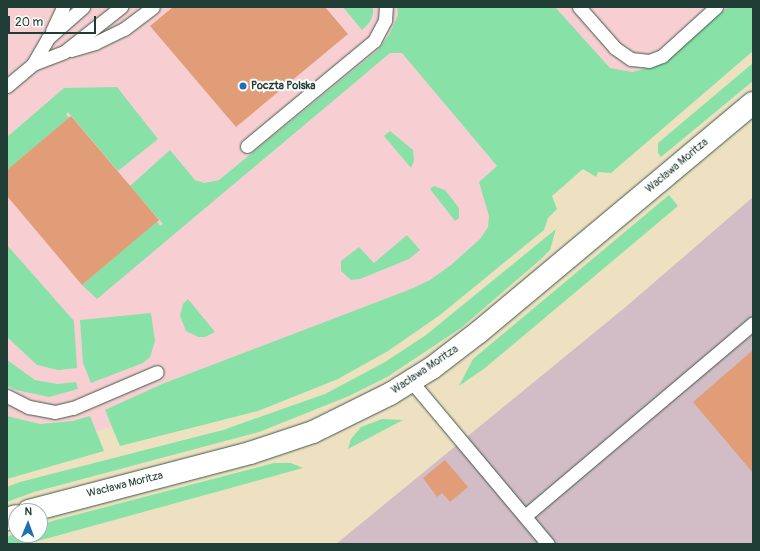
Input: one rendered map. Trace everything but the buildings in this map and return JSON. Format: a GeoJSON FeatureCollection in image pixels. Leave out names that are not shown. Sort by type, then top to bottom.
{"type":"FeatureCollection","features":[{"type":"Feature","properties":{"kind":"street","name":"Wacława Moritza"},"geometry":{"type":"LineString","coordinates":[[48,506],[250,453],[313,432],[365,407],[411,381],[502,313],[753,103]]}},
{"type":"Feature","properties":{"kind":"lane"},"geometry":{"type":"LineString","coordinates":[[34,64],[63,7]]}},
{"type":"Feature","properties":{"kind":"lane"},"geometry":{"type":"LineString","coordinates":[[48,38],[83,7]]}},
{"type":"Feature","properties":{"kind":"lane"},"geometry":{"type":"LineString","coordinates":[[64,52],[121,7]]}},
{"type":"Feature","properties":{"kind":"lane"},"geometry":{"type":"LineString","coordinates":[[7,86],[34,64],[64,52],[95,43],[124,29],[153,7]]}},
{"type":"Feature","properties":{"kind":"lane"},"geometry":{"type":"LineString","coordinates":[[247,146],[374,40],[385,20],[386,7]]}},
{"type":"Feature","properties":{"kind":"lane"},"geometry":{"type":"LineString","coordinates":[[580,7],[615,48],[631,59],[649,62],[662,56],[716,7]]}},
{"type":"Feature","properties":{"kind":"lane"},"geometry":{"type":"LineString","coordinates":[[525,516],[753,323]]}},
{"type":"Feature","properties":{"kind":"lane"},"geometry":{"type":"LineString","coordinates":[[7,396],[29,407],[55,412],[73,408],[157,372]]}},
{"type":"Feature","properties":{"kind":"lane"},"geometry":{"type":"LineString","coordinates":[[411,381],[548,544]]}},
{"type":"Feature","properties":{"kind":"shaded area"},"geometry":{"type":"Polygon","coordinates":[[[7,7],[753,7],[413,315],[129,421],[56,444],[7,434],[7,7]]]}},
{"type":"Feature","properties":{"kind":"shaded area"},"geometry":{"type":"Polygon","coordinates":[[[753,197],[753,544],[336,544],[628,305],[753,197]]]}},
{"type":"Feature","properties":{"kind":"green space"},"geometry":{"type":"Polygon","coordinates":[[[343,7],[373,7],[373,14],[370,22],[362,30],[343,7]]]}},
{"type":"Feature","properties":{"kind":"green space"},"geometry":{"type":"Polygon","coordinates":[[[397,7],[555,7],[610,68],[632,72],[655,66],[666,59],[728,7],[753,7],[753,51],[611,173],[598,172],[596,177],[583,169],[552,196],[557,209],[548,218],[544,230],[440,315],[388,351],[338,379],[258,411],[120,446],[105,410],[162,384],[411,289],[430,280],[451,265],[480,239],[488,227],[489,216],[479,182],[497,166],[402,53],[390,53],[97,299],[82,285],[157,221],[160,226],[163,224],[130,186],[170,150],[195,180],[204,183],[219,180],[378,50],[389,35],[398,15],[397,7]]]}},
{"type":"Feature","properties":{"kind":"green space"},"geometry":{"type":"Polygon","coordinates":[[[753,63],[753,81],[661,157],[658,153],[658,143],[753,63]]]}},
{"type":"Feature","properties":{"kind":"green space"},"geometry":{"type":"Polygon","coordinates":[[[117,87],[158,139],[118,171],[68,112],[66,114],[69,118],[7,170],[7,137],[64,88],[117,87]]]}},
{"type":"Feature","properties":{"kind":"green space"},"geometry":{"type":"Polygon","coordinates":[[[390,131],[413,150],[414,161],[411,168],[384,136],[390,131]]]}},
{"type":"Feature","properties":{"kind":"green space"},"geometry":{"type":"Polygon","coordinates":[[[434,186],[445,190],[459,208],[459,218],[455,221],[430,189],[434,186]]]}},
{"type":"Feature","properties":{"kind":"green space"},"geometry":{"type":"Polygon","coordinates":[[[669,195],[678,206],[485,368],[459,386],[473,359],[669,195]]]}},
{"type":"Feature","properties":{"kind":"green space"},"geometry":{"type":"Polygon","coordinates":[[[556,229],[550,250],[461,328],[387,377],[349,396],[259,432],[34,492],[7,502],[7,487],[20,482],[223,430],[325,394],[385,362],[426,335],[556,229]]]}},
{"type":"Feature","properties":{"kind":"green space"},"geometry":{"type":"Polygon","coordinates":[[[407,235],[420,250],[409,259],[360,279],[351,280],[341,271],[341,261],[359,247],[374,263],[407,235]]]}},
{"type":"Feature","properties":{"kind":"green space"},"geometry":{"type":"Polygon","coordinates":[[[7,245],[74,321],[77,368],[58,370],[37,365],[7,337],[7,245]]]}},
{"type":"Feature","properties":{"kind":"green space"},"geometry":{"type":"Polygon","coordinates":[[[188,299],[215,332],[205,337],[198,337],[186,331],[180,316],[183,304],[188,299]]]}},
{"type":"Feature","properties":{"kind":"green space"},"geometry":{"type":"Polygon","coordinates":[[[151,313],[155,341],[150,357],[143,363],[91,383],[83,363],[80,320],[151,313]]]}},
{"type":"Feature","properties":{"kind":"green space"},"geometry":{"type":"Polygon","coordinates":[[[7,360],[35,380],[57,384],[76,382],[78,389],[49,397],[16,390],[7,386],[7,360]]]}},
{"type":"Feature","properties":{"kind":"green space"},"geometry":{"type":"Polygon","coordinates":[[[7,416],[40,424],[73,421],[90,416],[104,451],[7,479],[7,416]]]}},
{"type":"Feature","properties":{"kind":"green space"},"geometry":{"type":"Polygon","coordinates":[[[382,419],[403,420],[348,449],[351,439],[361,427],[382,419]]]}},
{"type":"Feature","properties":{"kind":"green space"},"geometry":{"type":"Polygon","coordinates":[[[274,463],[291,463],[303,468],[48,538],[48,522],[274,463]]]}},
{"type":"Feature","properties":{"kind":"green space"},"geometry":{"type":"Polygon","coordinates":[[[7,537],[8,543],[31,543],[7,544],[7,537]]]}},
{"type":"Feature","properties":{"kind":"place","name":"Poczta Polska"},"geometry":{"type":"Point","coordinates":[243,86]}}]}
